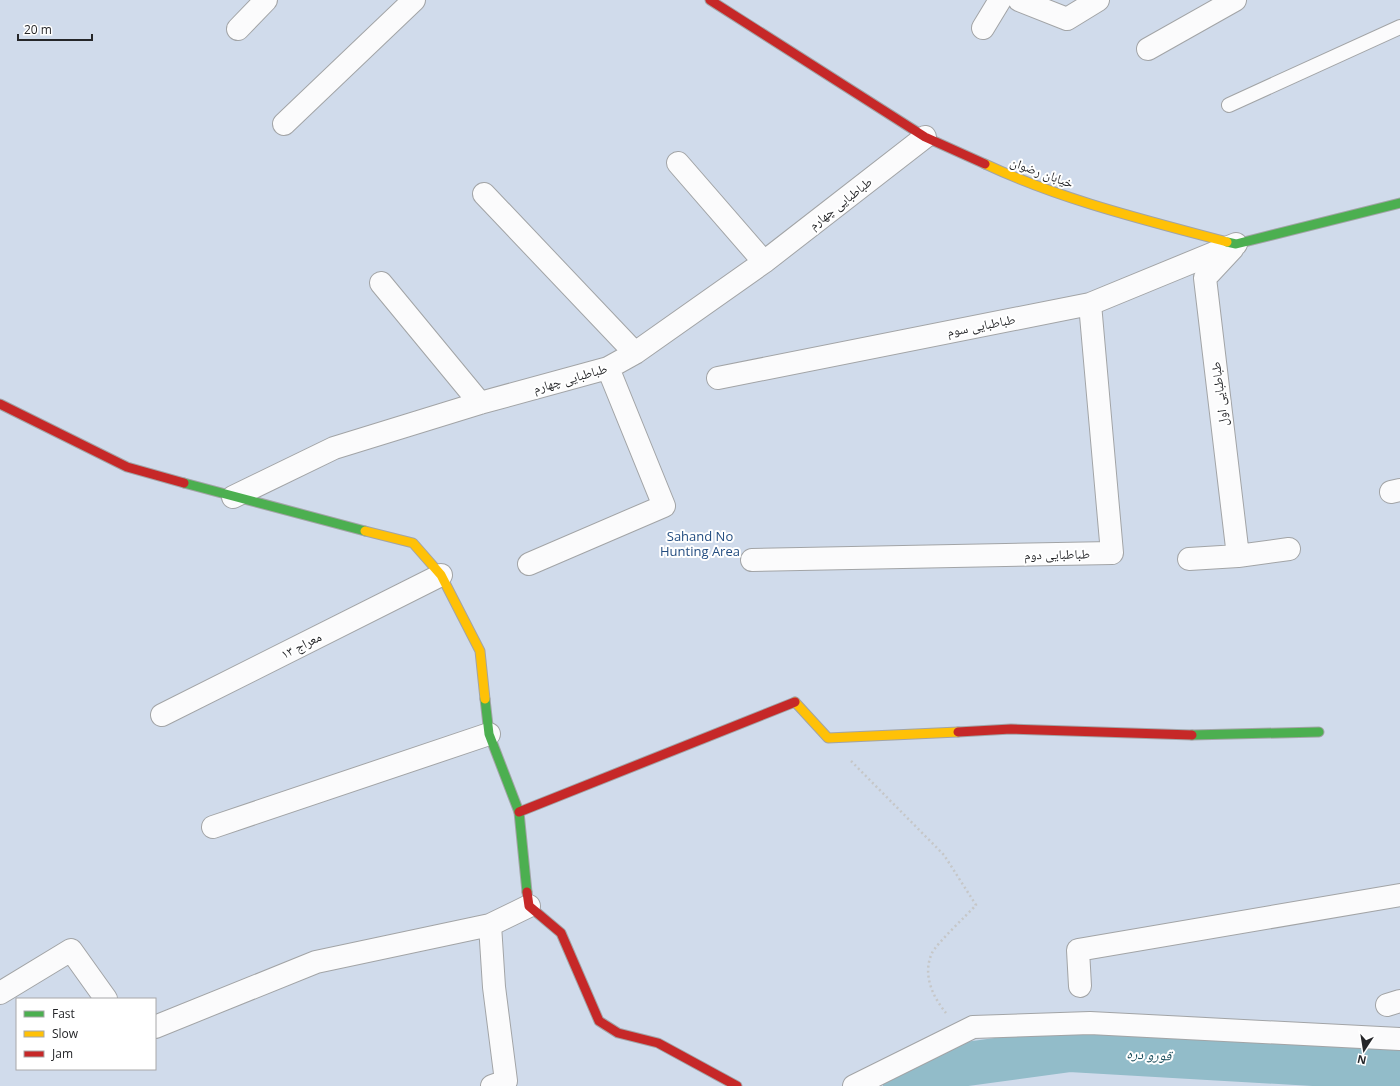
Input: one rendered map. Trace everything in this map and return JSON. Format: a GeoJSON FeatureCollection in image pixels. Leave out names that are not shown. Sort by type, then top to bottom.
{"type":"FeatureCollection","features":[{"type":"Feature","properties":{"kind":"street"},"geometry":{"type":"LineString","coordinates":[[238,29],[266,0]]}},
{"type":"Feature","properties":{"kind":"street"},"geometry":{"type":"LineString","coordinates":[[284,124],[414,0]]}},
{"type":"Feature","properties":{"kind":"street","name":"خیابان رضوان"},"geometry":{"type":"LineString","coordinates":[[710,0],[925,138],[1017,178],[1126,215],[1236,244],[1400,203]]}},
{"type":"Feature","properties":{"kind":"street"},"geometry":{"type":"LineString","coordinates":[[984,28],[1000,0]]}},
{"type":"Feature","properties":{"kind":"street"},"geometry":{"type":"LineString","coordinates":[[1019,0],[1067,19],[1098,0]]}},
{"type":"Feature","properties":{"kind":"street"},"geometry":{"type":"LineString","coordinates":[[1148,49],[1235,0]]}},
{"type":"Feature","properties":{"kind":"street","name":"طباطبایی چهارم"},"geometry":{"type":"LineString","coordinates":[[233,497],[334,448],[480,403],[608,368],[635,353],[764,262],[925,138]]}},
{"type":"Feature","properties":{"kind":"street"},"geometry":{"type":"LineString","coordinates":[[678,163],[764,262]]}},
{"type":"Feature","properties":{"kind":"street"},"geometry":{"type":"LineString","coordinates":[[484,194],[635,353]]}},
{"type":"Feature","properties":{"kind":"street","name":"طباطبایی سوم"},"geometry":{"type":"LineString","coordinates":[[718,378],[1090,304],[1236,244]]}},
{"type":"Feature","properties":{"kind":"street","name":"طباطبایی اول"},"geometry":{"type":"LineString","coordinates":[[1236,244],[1206,278],[1238,556]]}},
{"type":"Feature","properties":{"kind":"street"},"geometry":{"type":"LineString","coordinates":[[381,283],[480,403]]}},
{"type":"Feature","properties":{"kind":"street","name":"طباطبایی دوم"},"geometry":{"type":"LineString","coordinates":[[752,560],[1112,553],[1090,304]]}},
{"type":"Feature","properties":{"kind":"street"},"geometry":{"type":"LineString","coordinates":[[529,564],[664,506],[608,368]]}},
{"type":"Feature","properties":{"kind":"street"},"geometry":{"type":"LineString","coordinates":[[0,404],[127,467],[233,497],[413,543],[441,575],[480,651],[489,734],[519,812],[529,906],[561,933],[599,1022],[618,1033],[658,1043],[737,1086]]}},
{"type":"Feature","properties":{"kind":"street"},"geometry":{"type":"LineString","coordinates":[[1189,559],[1238,556],[1289,549]]}},
{"type":"Feature","properties":{"kind":"street","name":"معراج ۱۳"},"geometry":{"type":"LineString","coordinates":[[162,715],[441,575]]}},
{"type":"Feature","properties":{"kind":"street"},"geometry":{"type":"LineString","coordinates":[[519,812],[796,702],[828,738],[1011,729],[1182,735],[1319,732]]}},
{"type":"Feature","properties":{"kind":"street"},"geometry":{"type":"LineString","coordinates":[[213,827],[489,734]]}},
{"type":"Feature","properties":{"kind":"street"},"geometry":{"type":"LineString","coordinates":[[1080,986],[1078,950],[1400,895]]}},
{"type":"Feature","properties":{"kind":"street"},"geometry":{"type":"LineString","coordinates":[[156,1027],[316,962],[490,925],[529,906]]}},
{"type":"Feature","properties":{"kind":"street"},"geometry":{"type":"LineString","coordinates":[[490,925],[494,987],[506,1081],[492,1086]]}},
{"type":"Feature","properties":{"kind":"street"},"geometry":{"type":"LineString","coordinates":[[0,993],[71,950],[105,998]]}},
{"type":"Feature","properties":{"kind":"street"},"geometry":{"type":"LineString","coordinates":[[854,1086],[973,1027],[1090,1023],[1400,1039]]}},
{"type":"Feature","properties":{"kind":"lane"},"geometry":{"type":"LineString","coordinates":[[1229,105],[1400,27]]}},
{"type":"Feature","properties":{"kind":"path"},"geometry":{"type":"LineString","coordinates":[[828,738],[944,855],[976,906],[932,953],[928,978],[937,1002],[953,1021],[973,1027]]}},
{"type":"Feature","properties":{"kind":"green space","name":"Sahand No Hunting Area"},"geometry":{"type":"Polygon","coordinates":[[[0,0],[1400,0],[1400,1086],[0,1086],[0,0]]]}},
{"type":"Feature","properties":{"kind":"waterway","name":"قورو دره"},"geometry":{"type":"LineString","coordinates":[[905,1086],[930,1069],[1070,1050],[1400,1069]]}},
{"type":"Feature","properties":{"kind":"traffic: fast"},"geometry":{"type":"LineString","coordinates":[[1227,242],[1236,244],[1400,203]]}},
{"type":"Feature","properties":{"kind":"traffic: fast"},"geometry":{"type":"LineString","coordinates":[[184,483],[365,531]]}},
{"type":"Feature","properties":{"kind":"traffic: fast"},"geometry":{"type":"LineString","coordinates":[[485,699],[489,734],[519,812],[527,892]]}},
{"type":"Feature","properties":{"kind":"traffic: fast"},"geometry":{"type":"LineString","coordinates":[[1192,735],[1319,732]]}},
{"type":"Feature","properties":{"kind":"traffic: slow"},"geometry":{"type":"LineString","coordinates":[[985,164],[1014,177],[1074,199],[1227,242]]}},
{"type":"Feature","properties":{"kind":"traffic: slow"},"geometry":{"type":"LineString","coordinates":[[365,531],[413,543],[441,575],[480,651],[485,699]]}},
{"type":"Feature","properties":{"kind":"traffic: slow"},"geometry":{"type":"LineString","coordinates":[[795,702],[828,738],[958,732]]}},
{"type":"Feature","properties":{"kind":"traffic: jam"},"geometry":{"type":"LineString","coordinates":[[710,0],[925,137],[985,164]]}},
{"type":"Feature","properties":{"kind":"traffic: jam"},"geometry":{"type":"LineString","coordinates":[[0,404],[127,467],[184,483]]}},
{"type":"Feature","properties":{"kind":"traffic: jam"},"geometry":{"type":"LineString","coordinates":[[519,812],[795,702]]}},
{"type":"Feature","properties":{"kind":"traffic: jam"},"geometry":{"type":"LineString","coordinates":[[958,732],[1011,729],[1192,735]]}},
{"type":"Feature","properties":{"kind":"traffic: jam"},"geometry":{"type":"LineString","coordinates":[[527,892],[529,906],[561,933],[599,1021],[618,1033],[658,1043],[737,1086]]}}]}
